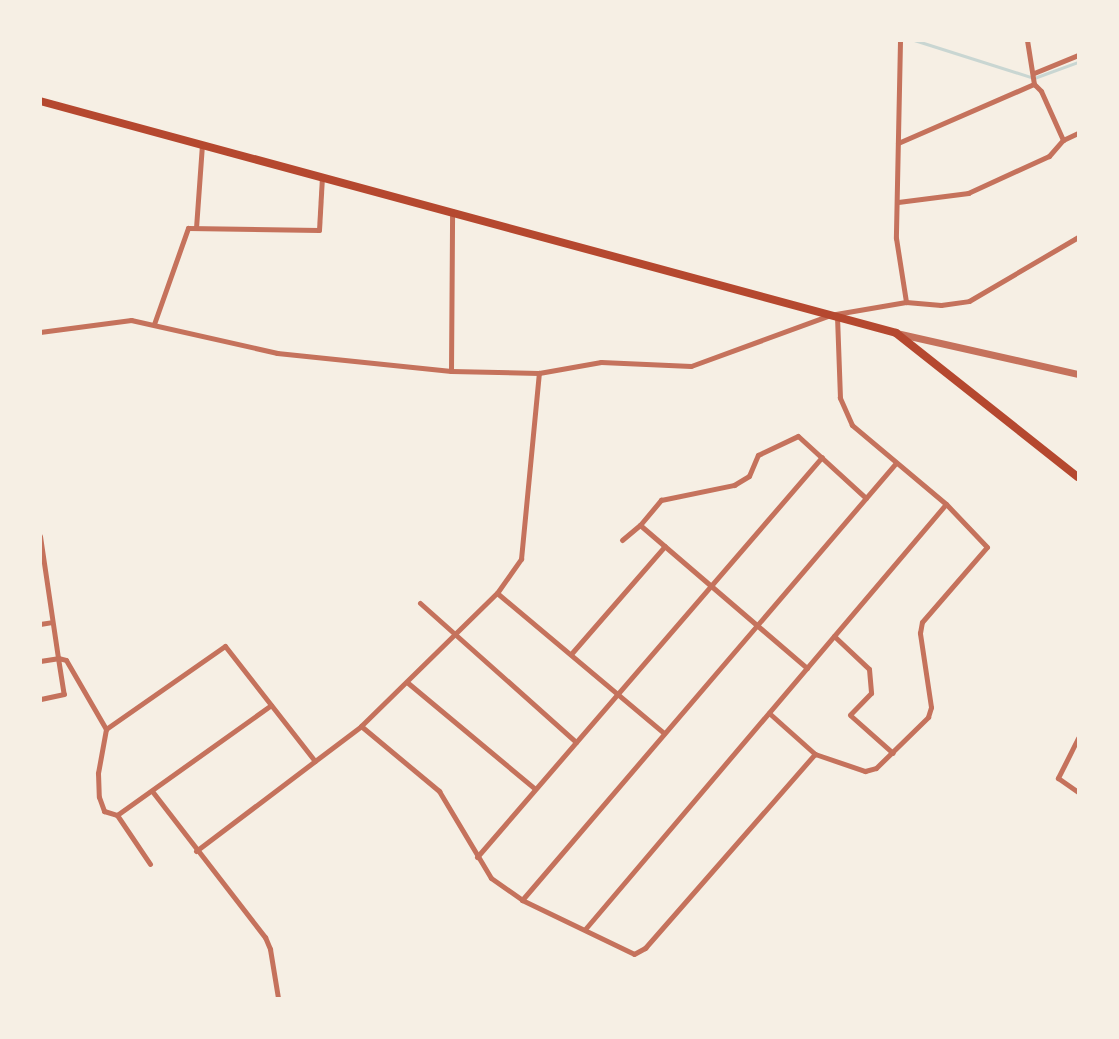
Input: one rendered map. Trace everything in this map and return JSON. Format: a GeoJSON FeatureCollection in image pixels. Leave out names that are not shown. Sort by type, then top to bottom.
{"type":"FeatureCollection","features":[{"type":"Feature","properties":{"kind":"main road"},"geometry":{"type":"LineString","coordinates":[[40,101],[896,333],[1078,477]]}},
{"type":"Feature","properties":{"kind":"street"},"geometry":{"type":"LineString","coordinates":[[1027,40],[1034,84],[1041,91],[1063,140]]}},
{"type":"Feature","properties":{"kind":"street"},"geometry":{"type":"LineString","coordinates":[[900,41],[896,238],[906,302]]}},
{"type":"Feature","properties":{"kind":"street"},"geometry":{"type":"LineString","coordinates":[[1034,73],[1078,55]]}},
{"type":"Feature","properties":{"kind":"street"},"geometry":{"type":"LineString","coordinates":[[898,143],[1034,84]]}},
{"type":"Feature","properties":{"kind":"street"},"geometry":{"type":"LineString","coordinates":[[898,202],[968,193],[1049,156],[1063,140],[1078,133]]}},
{"type":"Feature","properties":{"kind":"street"},"geometry":{"type":"LineString","coordinates":[[196,228],[202,144]]}},
{"type":"Feature","properties":{"kind":"street"},"geometry":{"type":"LineString","coordinates":[[154,324],[188,228],[319,230],[322,177]]}},
{"type":"Feature","properties":{"kind":"street"},"geometry":{"type":"LineString","coordinates":[[451,370],[452,211]]}},
{"type":"Feature","properties":{"kind":"street"},"geometry":{"type":"LineString","coordinates":[[40,332],[131,320],[277,353],[451,370],[539,373],[601,362],[691,366],[834,316],[906,302],[941,305],[969,301],[1078,237]]}},
{"type":"Feature","properties":{"kind":"street"},"geometry":{"type":"LineString","coordinates":[[769,713],[815,754],[865,771],[876,768],[928,717],[931,707],[922,622],[987,547],[946,504],[852,426],[840,398],[834,316]]}},
{"type":"Feature","properties":{"kind":"street"},"geometry":{"type":"LineString","coordinates":[[896,333],[1078,374]]}},
{"type":"Feature","properties":{"kind":"street"},"geometry":{"type":"LineString","coordinates":[[196,852],[362,726],[455,637],[497,593],[522,559],[539,373]]}},
{"type":"Feature","properties":{"kind":"street"},"geometry":{"type":"LineString","coordinates":[[622,540],[640,525],[661,500],[734,485],[749,476],[758,454],[798,436],[866,498]]}},
{"type":"Feature","properties":{"kind":"street"},"geometry":{"type":"LineString","coordinates":[[477,857],[822,457]]}},
{"type":"Feature","properties":{"kind":"street"},"geometry":{"type":"LineString","coordinates":[[522,900],[895,464]]}},
{"type":"Feature","properties":{"kind":"street"},"geometry":{"type":"LineString","coordinates":[[586,928],[946,504]]}},
{"type":"Feature","properties":{"kind":"street"},"geometry":{"type":"LineString","coordinates":[[640,525],[807,668]]}},
{"type":"Feature","properties":{"kind":"street"},"geometry":{"type":"LineString","coordinates":[[40,536],[64,694],[40,699]]}},
{"type":"Feature","properties":{"kind":"street"},"geometry":{"type":"LineString","coordinates":[[571,654],[664,546]]}},
{"type":"Feature","properties":{"kind":"street"},"geometry":{"type":"LineString","coordinates":[[497,593],[664,733]]}},
{"type":"Feature","properties":{"kind":"street"},"geometry":{"type":"LineString","coordinates":[[420,603],[455,637],[576,742]]}},
{"type":"Feature","properties":{"kind":"street"},"geometry":{"type":"LineString","coordinates":[[40,624],[52,622]]}},
{"type":"Feature","properties":{"kind":"street"},"geometry":{"type":"LineString","coordinates":[[834,636],[869,669],[871,693],[850,715],[893,753]]}},
{"type":"Feature","properties":{"kind":"street"},"geometry":{"type":"LineString","coordinates":[[106,729],[225,646],[315,761]]}},
{"type":"Feature","properties":{"kind":"street"},"geometry":{"type":"LineString","coordinates":[[40,661],[58,658],[66,660],[106,729],[98,773],[99,798],[104,811],[117,815],[150,864]]}},
{"type":"Feature","properties":{"kind":"street"},"geometry":{"type":"LineString","coordinates":[[408,683],[535,789]]}},
{"type":"Feature","properties":{"kind":"street"},"geometry":{"type":"LineString","coordinates":[[117,815],[271,705]]}},
{"type":"Feature","properties":{"kind":"street"},"geometry":{"type":"LineString","coordinates":[[362,726],[439,791],[491,878],[522,900],[586,928],[634,954],[645,948],[815,754]]}},
{"type":"Feature","properties":{"kind":"street"},"geometry":{"type":"LineString","coordinates":[[1078,738],[1058,778],[1078,792]]}},
{"type":"Feature","properties":{"kind":"street"},"geometry":{"type":"LineString","coordinates":[[152,791],[196,852],[264,937],[270,949],[278,999]]}},
{"type":"Feature","properties":{"kind":"waterway"},"geometry":{"type":"LineString","coordinates":[[914,40],[1034,78],[1078,62]]}}]}
